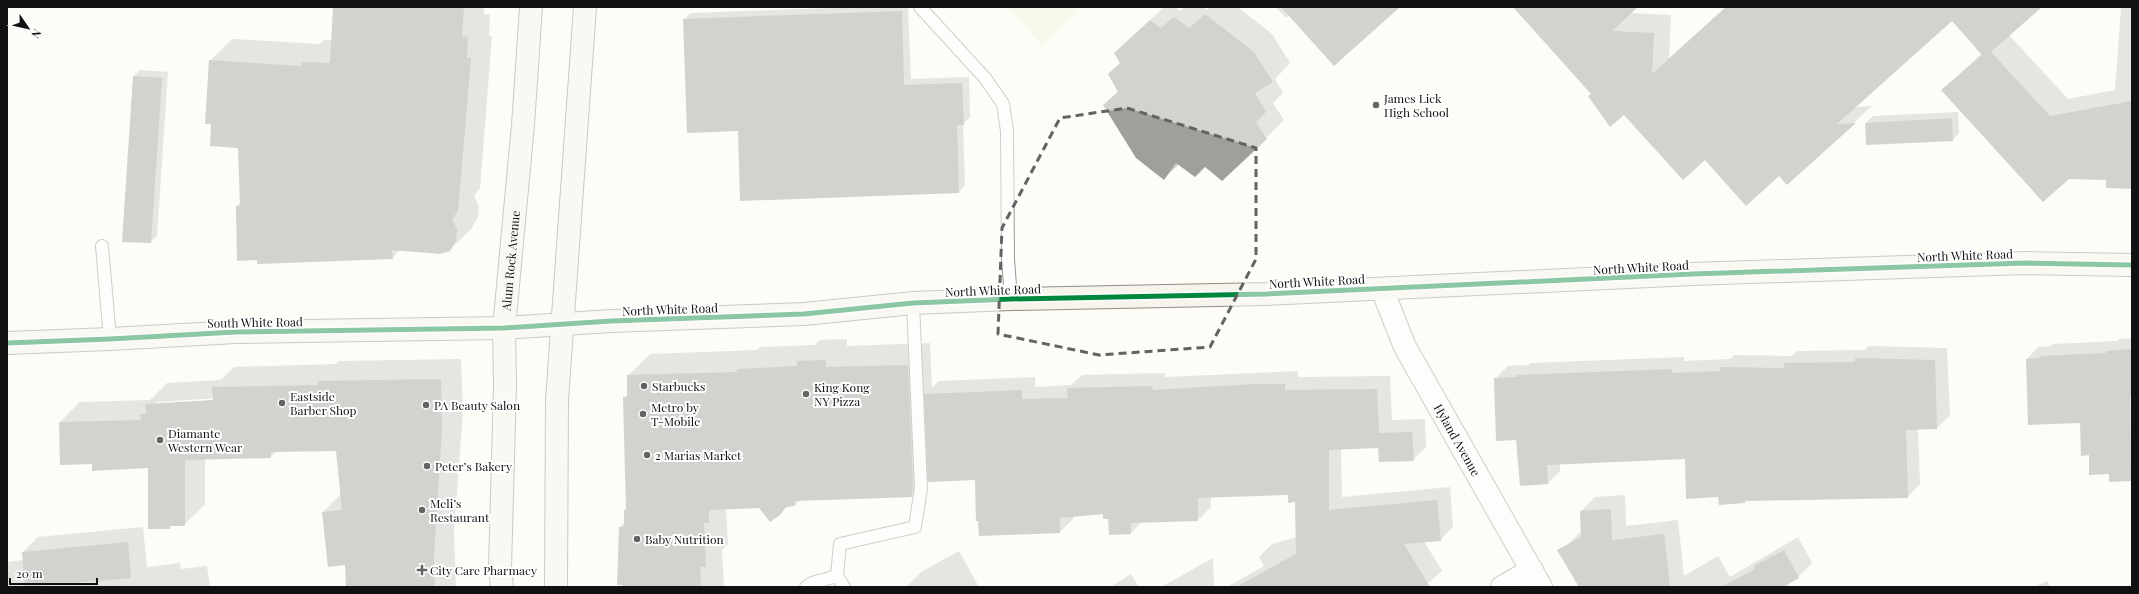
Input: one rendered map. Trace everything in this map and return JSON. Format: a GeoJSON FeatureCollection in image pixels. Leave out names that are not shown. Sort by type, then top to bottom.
{"type":"FeatureCollection","features":[{"type":"Feature","properties":{"kind":"main road","name":"Alum Rock Avenue"},"geometry":{"type":"LineString","coordinates":[[502,587],[500,568],[505,385],[504,328],[524,125],[531,7]]}},
{"type":"Feature","properties":{"kind":"main road"},"geometry":{"type":"LineString","coordinates":[[556,587],[557,400],[585,7]]}},
{"type":"Feature","properties":{"kind":"main road","name":"North White Road"},"geometry":{"type":"LineString","coordinates":[[504,328],[611,321],[804,314],[913,303],[1011,299],[1267,294],[1692,274],[2018,264],[2132,265]]}},
{"type":"Feature","properties":{"kind":"main road","name":"South White Road"},"geometry":{"type":"LineString","coordinates":[[7,342],[110,339],[236,332],[504,328]]}},
{"type":"Feature","properties":{"kind":"street","name":"Hyland Avenue"},"geometry":{"type":"LineString","coordinates":[[1382,289],[1404,347],[1537,578]]}},
{"type":"Feature","properties":{"kind":"street"},"geometry":{"type":"LineString","coordinates":[[1502,587],[1537,578]]}},
{"type":"Feature","properties":{"kind":"lane"},"geometry":{"type":"LineString","coordinates":[[920,7],[985,78],[1003,104],[1007,140],[1008,259],[1011,299]]}},
{"type":"Feature","properties":{"kind":"lane"},"geometry":{"type":"LineString","coordinates":[[102,246],[110,339]]}},
{"type":"Feature","properties":{"kind":"lane"},"geometry":{"type":"LineString","coordinates":[[844,587],[837,576],[840,544],[915,527],[921,488],[913,303]]}},
{"type":"Feature","properties":{"kind":"lane"},"geometry":{"type":"LineString","coordinates":[[806,587],[812,583],[837,576]]}},
{"type":"Feature","properties":{"kind":"highlighted area"},"geometry":{"type":"Polygon","coordinates":[[[1127,108],[1256,148],[1256,259],[1210,347],[1099,355],[998,334],[1002,228],[1060,118],[1127,108]]]}},
{"type":"Feature","properties":{"kind":"green space"},"geometry":{"type":"Polygon","coordinates":[[[1006,7],[1071,7],[1077,13],[1042,45],[1006,7]]]}},
{"type":"Feature","properties":{"kind":"building"},"geometry":{"type":"Polygon","coordinates":[[[333,7],[464,7],[462,36],[468,37],[467,58],[471,58],[458,211],[452,219],[457,229],[456,240],[450,251],[440,254],[392,250],[393,259],[257,264],[257,260],[237,261],[236,206],[240,206],[238,148],[210,146],[211,124],[205,124],[209,60],[301,66],[301,62],[330,63],[333,7]]]}},
{"type":"Feature","properties":{"kind":"building"},"geometry":{"type":"Polygon","coordinates":[[[1281,7],[1400,7],[1334,66],[1281,7]]]}},
{"type":"Feature","properties":{"kind":"building"},"geometry":{"type":"Polygon","coordinates":[[[1513,7],[1638,7],[1612,31],[1654,33],[1652,74],[1726,7],[2042,7],[1991,52],[2050,116],[2132,101],[2132,189],[2106,188],[2106,180],[2069,179],[2043,202],[1941,90],[1982,55],[1952,21],[1837,124],[1856,123],[1787,185],[1779,176],[1746,206],[1705,160],[1683,180],[1624,115],[1610,127],[1588,96],[1591,94],[1513,7]]]}},
{"type":"Feature","properties":{"kind":"building"},"geometry":{"type":"Polygon","coordinates":[[[902,11],[904,85],[962,83],[964,125],[957,125],[959,193],[740,201],[738,131],[687,133],[683,19],[902,11]]]}},
{"type":"Feature","properties":{"kind":"building"},"geometry":{"type":"Polygon","coordinates":[[[1205,14],[1254,52],[1273,82],[1255,93],[1266,112],[1256,122],[1267,139],[1222,181],[1205,167],[1195,177],[1176,163],[1164,180],[1136,158],[1103,105],[1118,92],[1108,74],[1120,63],[1114,53],[1150,20],[1161,28],[1174,17],[1189,28],[1205,14]]]}},
{"type":"Feature","properties":{"kind":"building"},"geometry":{"type":"Polygon","coordinates":[[[133,76],[162,78],[151,243],[122,242],[133,76]]]}},
{"type":"Feature","properties":{"kind":"building"},"geometry":{"type":"Polygon","coordinates":[[[1952,118],[1953,141],[1866,145],[1865,123],[1952,118]]]}},
{"type":"Feature","properties":{"kind":"building"},"geometry":{"type":"Polygon","coordinates":[[[2132,349],[2132,396],[2130,396],[2131,481],[2109,482],[2109,474],[2089,475],[2089,455],[2081,456],[2080,423],[2028,425],[2026,359],[2040,358],[2040,356],[2106,353],[2106,351],[2132,349]]]}},
{"type":"Feature","properties":{"kind":"building"},"geometry":{"type":"Polygon","coordinates":[[[1855,358],[1935,360],[1937,429],[1906,430],[1908,498],[1745,501],[1745,503],[1719,505],[1718,497],[1686,499],[1685,459],[1547,465],[1548,484],[1520,486],[1516,440],[1496,441],[1494,378],[1517,377],[1517,375],[1672,369],[1672,373],[1720,371],[1720,367],[1784,368],[1784,363],[1855,362],[1855,358]]]}},
{"type":"Feature","properties":{"kind":"building"},"geometry":{"type":"Polygon","coordinates":[[[826,360],[826,367],[908,365],[913,483],[912,497],[795,501],[795,506],[786,507],[780,515],[770,522],[759,508],[709,510],[709,523],[704,523],[706,567],[700,567],[701,587],[622,587],[622,585],[617,585],[619,527],[624,527],[624,510],[626,510],[623,397],[627,397],[627,375],[737,372],[737,369],[797,366],[797,361],[826,360]]]}},
{"type":"Feature","properties":{"kind":"building"},"geometry":{"type":"Polygon","coordinates":[[[441,379],[442,431],[434,554],[435,587],[346,587],[345,565],[328,567],[322,512],[342,510],[336,451],[271,452],[271,458],[185,460],[185,526],[170,526],[170,529],[148,529],[148,468],[92,471],[92,464],[60,465],[59,422],[141,420],[140,414],[146,414],[145,404],[213,400],[212,387],[318,385],[318,381],[441,379]]]}},
{"type":"Feature","properties":{"kind":"building"},"geometry":{"type":"Polygon","coordinates":[[[1254,384],[1285,384],[1285,390],[1377,389],[1379,433],[1412,432],[1414,461],[1379,462],[1378,448],[1329,450],[1329,510],[1437,500],[1441,541],[1404,544],[1430,587],[1236,587],[1296,554],[1295,502],[1288,503],[1288,495],[1198,498],[1198,521],[1131,523],[1131,534],[1109,535],[1108,519],[1103,519],[1103,514],[1060,518],[1060,533],[979,536],[978,521],[976,521],[975,480],[928,482],[924,394],[1022,390],[1022,399],[1068,398],[1067,388],[1152,386],[1153,390],[1254,384]]]}},
{"type":"Feature","properties":{"kind":"building"},"geometry":{"type":"Polygon","coordinates":[[[1611,509],[1612,540],[1664,534],[1670,587],[1579,587],[1557,550],[1581,537],[1580,511],[1611,509]]]}},
{"type":"Feature","properties":{"kind":"building"},"geometry":{"type":"Polygon","coordinates":[[[128,542],[131,578],[25,587],[22,552],[128,542]]]}},
{"type":"Feature","properties":{"kind":"building"},"geometry":{"type":"Polygon","coordinates":[[[1784,550],[1799,578],[1783,587],[1721,587],[1755,569],[1754,566],[1784,550]]]}},
{"type":"Feature","properties":{"kind":"cycle path"},"geometry":{"type":"LineString","coordinates":[[7,343],[236,332],[504,328],[611,321],[804,314],[913,303],[1011,299],[1267,294],[1692,274],[2025,263],[2132,265]]}},
{"type":"Feature","properties":{"kind":"place","name":"James Lick High School"},"geometry":{"type":"Point","coordinates":[1376,105]}},
{"type":"Feature","properties":{"kind":"place","name":"Starbucks"},"geometry":{"type":"Point","coordinates":[644,386]}},
{"type":"Feature","properties":{"kind":"place","name":"King Kong NY Pizza"},"geometry":{"type":"Point","coordinates":[806,394]}},
{"type":"Feature","properties":{"kind":"place","name":"Eastside Barber Shop"},"geometry":{"type":"Point","coordinates":[282,403]}},
{"type":"Feature","properties":{"kind":"place","name":"PA Beauty Salon"},"geometry":{"type":"Point","coordinates":[426,405]}},
{"type":"Feature","properties":{"kind":"place","name":"Metro by T-Mobile"},"geometry":{"type":"Point","coordinates":[643,414]}},
{"type":"Feature","properties":{"kind":"place","name":"Diamante Western Wear"},"geometry":{"type":"Point","coordinates":[160,440]}},
{"type":"Feature","properties":{"kind":"place","name":"2 Marias Market"},"geometry":{"type":"Point","coordinates":[647,455]}},
{"type":"Feature","properties":{"kind":"place","name":"Peter’s Bakery"},"geometry":{"type":"Point","coordinates":[427,466]}},
{"type":"Feature","properties":{"kind":"place","name":"Meli’s Restaurant"},"geometry":{"type":"Point","coordinates":[422,510]}},
{"type":"Feature","properties":{"kind":"place","name":"Baby Nutrition"},"geometry":{"type":"Point","coordinates":[637,539]}},
{"type":"Feature","properties":{"kind":"place","name":"City Care Pharmacy"},"geometry":{"type":"Point","coordinates":[422,570]}}]}
